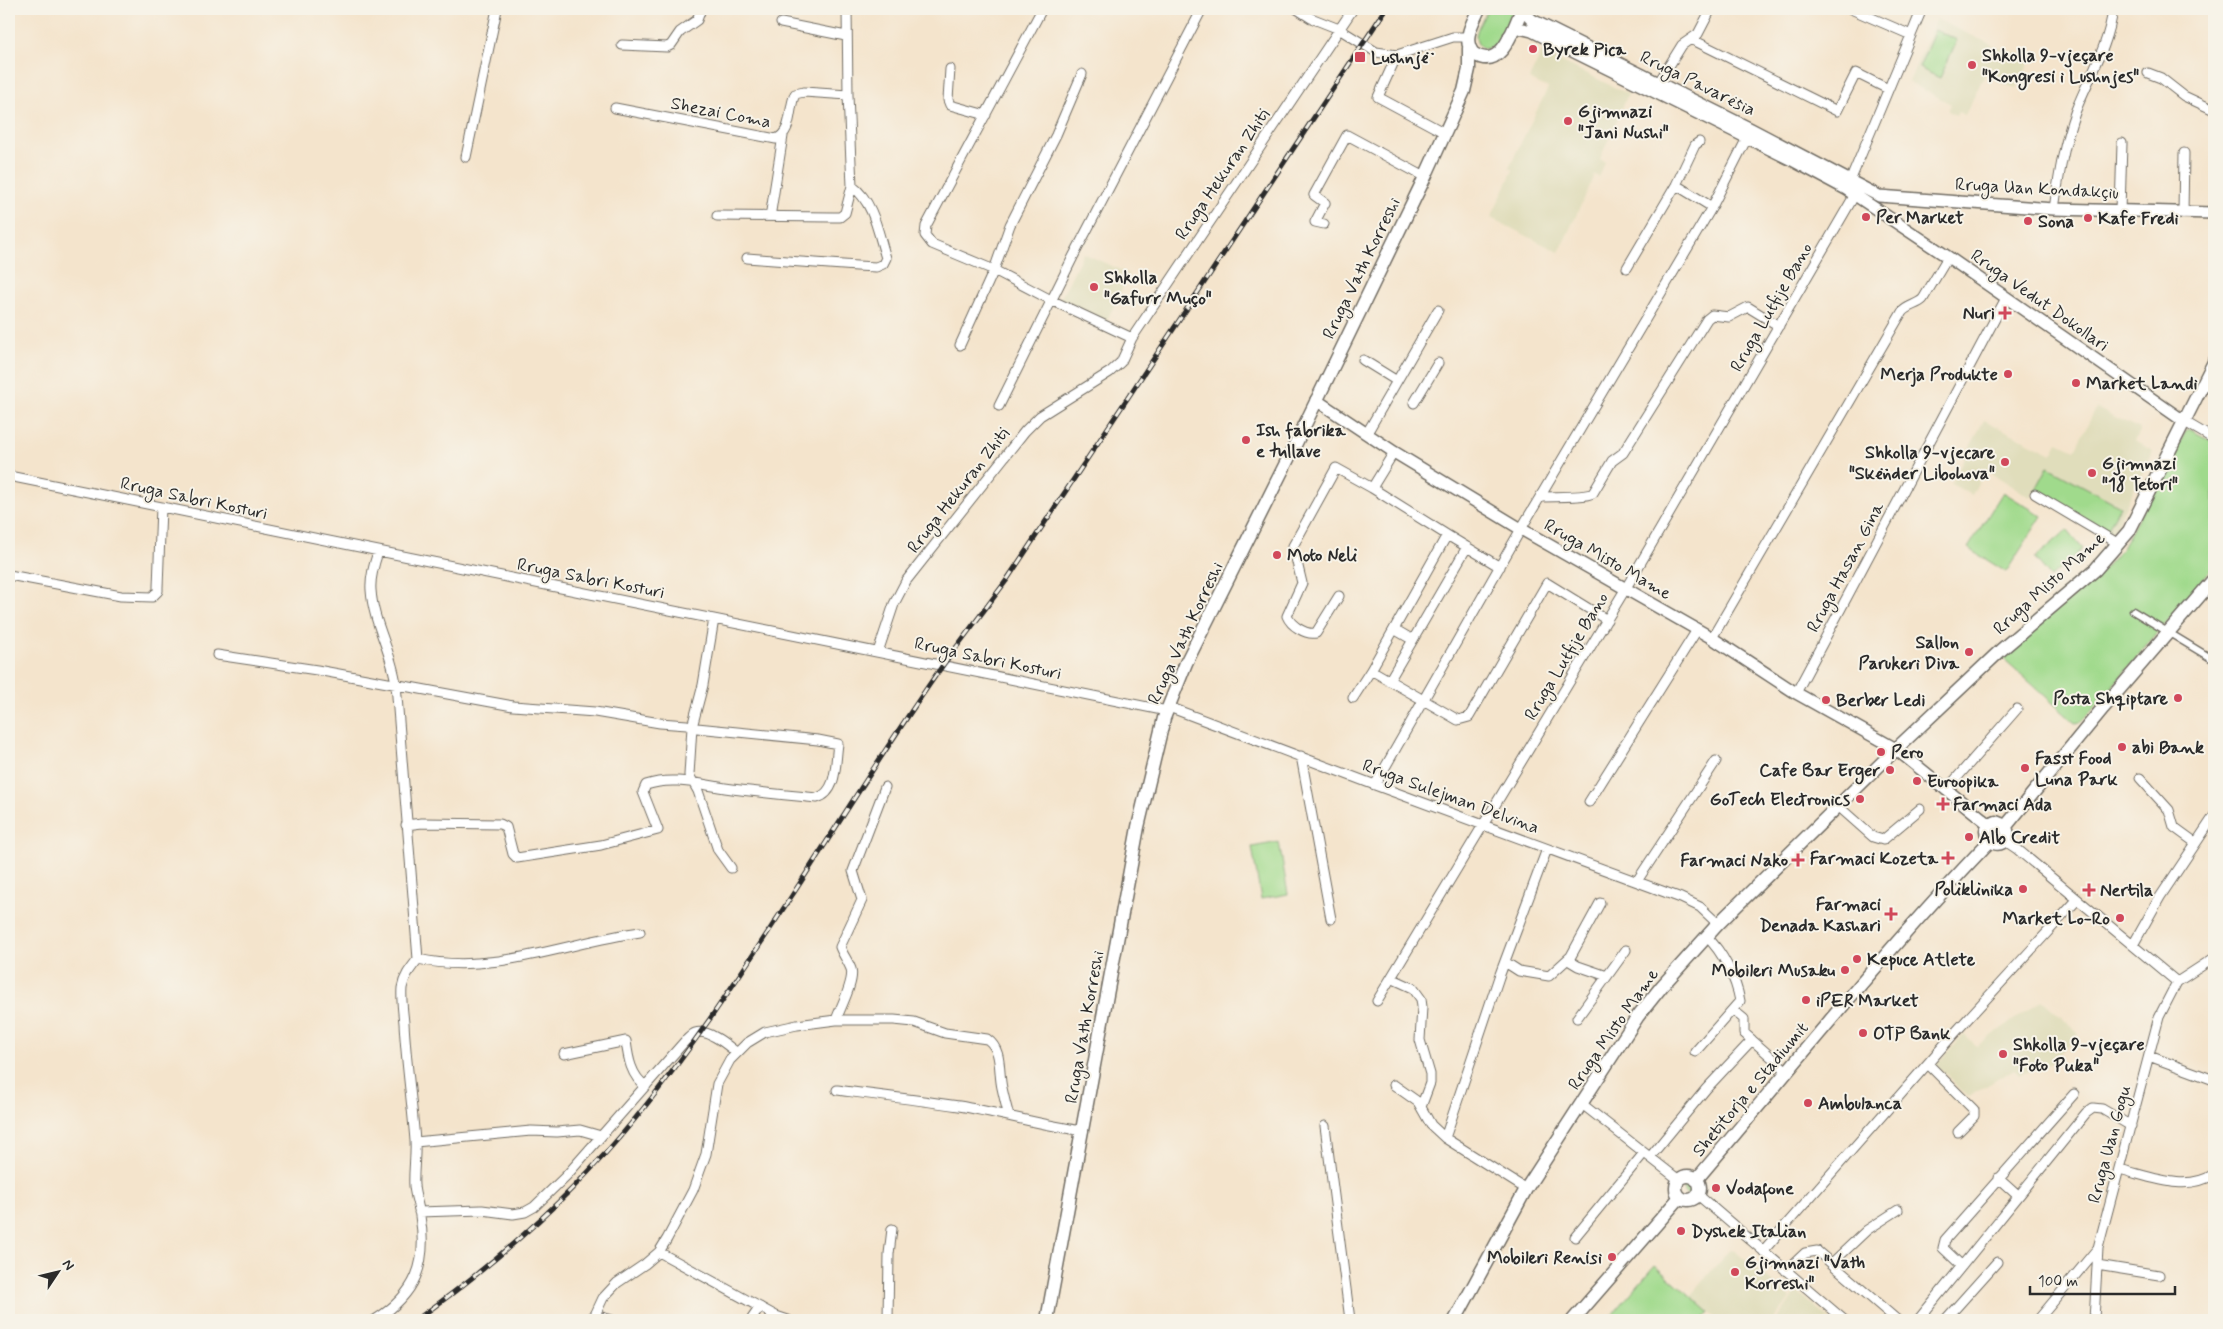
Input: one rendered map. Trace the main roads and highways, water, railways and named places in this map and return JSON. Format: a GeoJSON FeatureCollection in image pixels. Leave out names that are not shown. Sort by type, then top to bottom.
{"type":"FeatureCollection","features":[{"type":"Feature","properties":{"kind":"main road"},"geometry":{"type":"LineString","coordinates":[[1479,9],[1469,43],[1472,52],[1480,57],[1494,58]]}},
{"type":"Feature","properties":{"kind":"main road","name":"Rruga Vath Korreshi"},"geometry":{"type":"LineString","coordinates":[[1464,90],[1479,69],[1502,51],[1524,9]]}},
{"type":"Feature","properties":{"kind":"main road","name":"Rruga Vath Korreshi"},"geometry":{"type":"LineString","coordinates":[[1047,1320],[1138,827],[1153,756],[1168,709],[1185,667],[1445,133],[1464,90],[1470,69],[1469,43]]}},
{"type":"Feature","properties":{"kind":"main road","name":"Rruga Misto Mame"},"geometry":{"type":"LineString","coordinates":[[1455,1320],[1526,1189],[1638,1016],[1706,936],[1838,806],[1891,749],[2002,650],[2096,570],[2119,544],[2129,531],[2214,362]]}},
{"type":"Feature","properties":{"kind":"main road"},"geometry":{"type":"LineString","coordinates":[[2006,826],[2214,580]]}},
{"type":"Feature","properties":{"kind":"main road"},"geometry":{"type":"LineString","coordinates":[[1996,822],[2006,826],[2008,835],[2005,841],[1999,844],[1989,832],[1996,822]]}},
{"type":"Feature","properties":{"kind":"main road","name":"Shetitorja e Stadiumit"},"geometry":{"type":"LineString","coordinates":[[1696,1180],[1989,832]]}},
{"type":"Feature","properties":{"kind":"main road"},"geometry":{"type":"LineString","coordinates":[[1687,1176],[1696,1180],[1700,1186],[1698,1195],[1690,1200],[1680,1198],[1676,1190],[1679,1180],[1687,1176]]}},
{"type":"Feature","properties":{"kind":"main road"},"geometry":{"type":"LineString","coordinates":[[1573,1320],[1680,1198]]}},
{"type":"Feature","properties":{"kind":"railway"},"geometry":{"type":"LineString","coordinates":[[416,1320],[504,1252],[585,1176],[634,1120],[676,1066],[754,954],[923,693],[1006,581],[1386,9]]}},
{"type":"Feature","properties":{"kind":"place","name":"Byrek Pica"},"geometry":{"type":"Point","coordinates":[1533,49]}},
{"type":"Feature","properties":{"kind":"place","name":"Lushnjë"},"geometry":{"type":"Point","coordinates":[1360,57]}},
{"type":"Feature","properties":{"kind":"place","name":"Shkolla 9-vjeçare \"Kongresi i Lushnjes\""},"geometry":{"type":"Point","coordinates":[1972,65]}},
{"type":"Feature","properties":{"kind":"place","name":"Gjimnazi \"Jani Nushi\""},"geometry":{"type":"Point","coordinates":[1568,121]}},
{"type":"Feature","properties":{"kind":"place","name":"Per Market"},"geometry":{"type":"Point","coordinates":[1866,217]}},
{"type":"Feature","properties":{"kind":"place","name":"Kafe Fredi"},"geometry":{"type":"Point","coordinates":[2088,218]}},
{"type":"Feature","properties":{"kind":"place","name":"Sona"},"geometry":{"type":"Point","coordinates":[2028,221]}},
{"type":"Feature","properties":{"kind":"place","name":"Shkolla \"Gafurr Muço\""},"geometry":{"type":"Point","coordinates":[1094,287]}},
{"type":"Feature","properties":{"kind":"place","name":"Nuri"},"geometry":{"type":"Point","coordinates":[2005,313]}},
{"type":"Feature","properties":{"kind":"place","name":"Merja Produkte"},"geometry":{"type":"Point","coordinates":[2008,374]}},
{"type":"Feature","properties":{"kind":"place","name":"Market Landi"},"geometry":{"type":"Point","coordinates":[2076,383]}},
{"type":"Feature","properties":{"kind":"place","name":"Ish fabrika e tullave"},"geometry":{"type":"Point","coordinates":[1246,440]}},
{"type":"Feature","properties":{"kind":"place","name":"Shkolla 9-vjecare \"Skënder Libohova\""},"geometry":{"type":"Point","coordinates":[2005,462]}},
{"type":"Feature","properties":{"kind":"place","name":"Gjimnazi \"18 Tetori\""},"geometry":{"type":"Point","coordinates":[2092,473]}},
{"type":"Feature","properties":{"kind":"place","name":"Moto Neli"},"geometry":{"type":"Point","coordinates":[1277,555]}},
{"type":"Feature","properties":{"kind":"place","name":"Sallon Parukeri Diva"},"geometry":{"type":"Point","coordinates":[1969,652]}},
{"type":"Feature","properties":{"kind":"place","name":"Posta Shqiptare"},"geometry":{"type":"Point","coordinates":[2178,698]}},
{"type":"Feature","properties":{"kind":"place","name":"Berber Ledi"},"geometry":{"type":"Point","coordinates":[1826,700]}},
{"type":"Feature","properties":{"kind":"place","name":"abi Bank"},"geometry":{"type":"Point","coordinates":[2122,747]}},
{"type":"Feature","properties":{"kind":"place","name":"Pero"},"geometry":{"type":"Point","coordinates":[1881,752]}},
{"type":"Feature","properties":{"kind":"place","name":"Fasst Food Luna Park"},"geometry":{"type":"Point","coordinates":[2025,768]}},
{"type":"Feature","properties":{"kind":"place","name":"Cafe Bar Erger"},"geometry":{"type":"Point","coordinates":[1890,770]}},
{"type":"Feature","properties":{"kind":"place","name":"Euroopika"},"geometry":{"type":"Point","coordinates":[1917,781]}},
{"type":"Feature","properties":{"kind":"place","name":"GoTech Electronics"},"geometry":{"type":"Point","coordinates":[1860,799]}},
{"type":"Feature","properties":{"kind":"place","name":"Farmaci Ada"},"geometry":{"type":"Point","coordinates":[1943,804]}},
{"type":"Feature","properties":{"kind":"place","name":"Alb Credit"},"geometry":{"type":"Point","coordinates":[1969,837]}},
{"type":"Feature","properties":{"kind":"place","name":"Farmaci Kozeta"},"geometry":{"type":"Point","coordinates":[1948,858]}},
{"type":"Feature","properties":{"kind":"place","name":"Farmaci Nako"},"geometry":{"type":"Point","coordinates":[1798,860]}},
{"type":"Feature","properties":{"kind":"place","name":"Poliklinika"},"geometry":{"type":"Point","coordinates":[2023,889]}},
{"type":"Feature","properties":{"kind":"place","name":"Nertila"},"geometry":{"type":"Point","coordinates":[2089,890]}},
{"type":"Feature","properties":{"kind":"place","name":"Farmaci Denada Kashari"},"geometry":{"type":"Point","coordinates":[1891,914]}},
{"type":"Feature","properties":{"kind":"place","name":"Market Lo-Ro"},"geometry":{"type":"Point","coordinates":[2120,918]}},
{"type":"Feature","properties":{"kind":"place","name":"Kepuce Atlete"},"geometry":{"type":"Point","coordinates":[1857,959]}},
{"type":"Feature","properties":{"kind":"place","name":"Mobileri Musaku"},"geometry":{"type":"Point","coordinates":[1845,970]}},
{"type":"Feature","properties":{"kind":"place","name":"iPER Market"},"geometry":{"type":"Point","coordinates":[1806,1000]}},
{"type":"Feature","properties":{"kind":"place","name":"OTP Bank"},"geometry":{"type":"Point","coordinates":[1863,1033]}},
{"type":"Feature","properties":{"kind":"place","name":"Shkolla 9-vjeçare \"Foto Puka\""},"geometry":{"type":"Point","coordinates":[2003,1054]}},
{"type":"Feature","properties":{"kind":"place","name":"Ambulanca"},"geometry":{"type":"Point","coordinates":[1808,1103]}},
{"type":"Feature","properties":{"kind":"place","name":"Vodafone"},"geometry":{"type":"Point","coordinates":[1716,1188]}},
{"type":"Feature","properties":{"kind":"place","name":"Dyshek Italian"},"geometry":{"type":"Point","coordinates":[1681,1231]}},
{"type":"Feature","properties":{"kind":"place","name":"Mobileri Renisi"},"geometry":{"type":"Point","coordinates":[1612,1257]}},
{"type":"Feature","properties":{"kind":"place","name":"Gjimnazi \"Vath Korreshi\""},"geometry":{"type":"Point","coordinates":[1735,1272]}}]}
